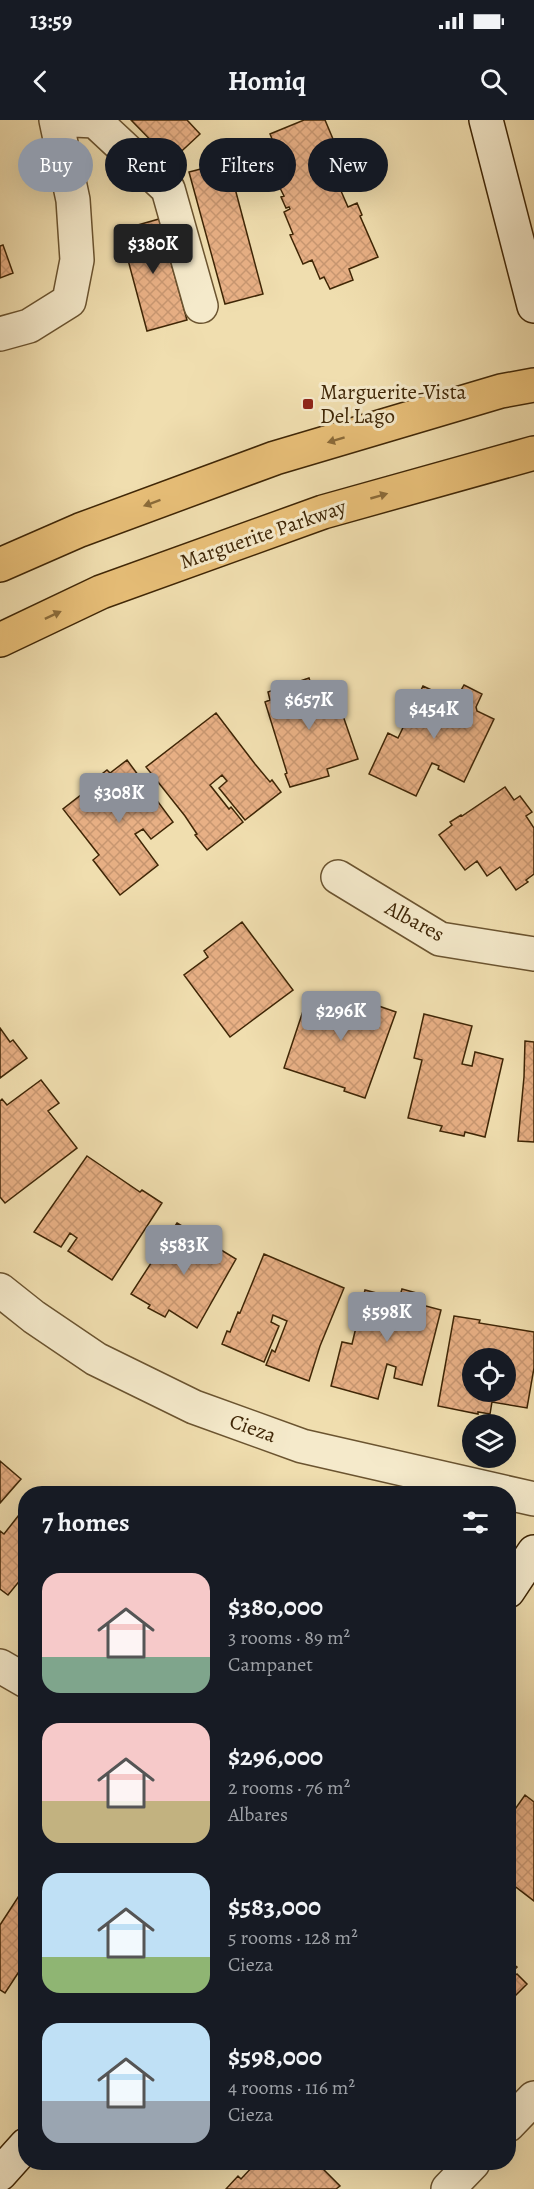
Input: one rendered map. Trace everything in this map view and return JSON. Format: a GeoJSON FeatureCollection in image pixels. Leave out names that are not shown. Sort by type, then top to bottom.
{"type":"FeatureCollection","features":[{"type":"Feature","properties":{"kind":"main road"},"geometry":{"type":"LineString","coordinates":[[0,565],[80,530],[275,458],[501,391],[534,385]]}},
{"type":"Feature","properties":{"kind":"main road","name":"Marguerite Parkway"},"geometry":{"type":"LineString","coordinates":[[0,640],[101,592],[323,512],[534,453]]}},
{"type":"Feature","properties":{"kind":"street"},"geometry":{"type":"LineString","coordinates":[[0,334],[28,326],[69,301],[77,260],[73,200],[56,120]]}},
{"type":"Feature","properties":{"kind":"street"},"geometry":{"type":"LineString","coordinates":[[74,120],[95,121],[168,189],[201,306]]}},
{"type":"Feature","properties":{"kind":"street"},"geometry":{"type":"LineString","coordinates":[[486,120],[534,306]]}},
{"type":"Feature","properties":{"kind":"street","name":"Albares"},"geometry":{"type":"LineString","coordinates":[[338,877],[440,939],[534,954]]}},
{"type":"Feature","properties":{"kind":"street","name":"Cieza"},"geometry":{"type":"LineString","coordinates":[[0,1290],[34,1317],[96,1359],[194,1407],[302,1446],[477,1486]]}},
{"type":"Feature","properties":{"kind":"street","name":"Cieza"},"geometry":{"type":"LineString","coordinates":[[516,1495],[534,1499]]}},
{"type":"Feature","properties":{"kind":"street"},"geometry":{"type":"LineString","coordinates":[[516,1579],[534,1552]]}},
{"type":"Feature","properties":{"kind":"street"},"geometry":{"type":"LineString","coordinates":[[0,1666],[18,1677]]}},
{"type":"Feature","properties":{"kind":"street"},"geometry":{"type":"LineString","coordinates":[[516,2117],[534,2098]]}},
{"type":"Feature","properties":{"kind":"street"},"geometry":{"type":"LineString","coordinates":[[0,2174],[18,2154]]}},
{"type":"Feature","properties":{"kind":"street"},"geometry":{"type":"LineString","coordinates":[[448,2189],[466,2170]]}},
{"type":"Feature","properties":{"kind":"building"},"geometry":{"type":"Polygon","coordinates":[[[131,120],[187,120],[200,134],[187,146],[187,138],[149,138],[131,120]]]}},
{"type":"Feature","properties":{"kind":"building"},"geometry":{"type":"Polygon","coordinates":[[[304,120],[325,120],[333,138],[308,138],[308,192],[341,192],[348,207],[357,203],[362,215],[360,216],[378,257],[349,269],[353,280],[330,289],[324,277],[320,279],[312,260],[303,264],[290,235],[293,234],[284,212],[290,209],[286,208],[281,197],[284,196],[282,192],[296,192],[296,138],[272,138],[270,134],[304,120]]]}},
{"type":"Feature","properties":{"kind":"building"},"geometry":{"type":"Polygon","coordinates":[[[199,169],[199,192],[236,192],[263,294],[225,304],[189,172],[199,169]]]}},
{"type":"Feature","properties":{"kind":"building"},"geometry":{"type":"Polygon","coordinates":[[[159,219],[187,320],[147,331],[120,230],[159,219]]]}},
{"type":"Feature","properties":{"kind":"building"},"geometry":{"type":"Polygon","coordinates":[[[3,245],[13,273],[0,278],[0,246],[3,245]]]}},
{"type":"Feature","properties":{"kind":"building"},"geometry":{"type":"Polygon","coordinates":[[[309,678],[313,691],[332,684],[358,759],[327,769],[329,776],[290,787],[265,702],[270,700],[268,692],[309,678]]]}},
{"type":"Feature","properties":{"kind":"building"},"geometry":{"type":"Polygon","coordinates":[[[464,685],[482,694],[476,707],[477,711],[494,719],[464,782],[438,769],[439,766],[432,763],[416,796],[369,774],[388,733],[398,738],[423,686],[455,701],[464,685]]]}},
{"type":"Feature","properties":{"kind":"building"},"geometry":{"type":"Polygon","coordinates":[[[216,713],[255,764],[281,792],[245,820],[219,788],[227,781],[222,775],[210,785],[243,822],[207,850],[195,835],[197,834],[185,816],[146,767],[216,713]]]}},
{"type":"Feature","properties":{"kind":"building"},"geometry":{"type":"Polygon","coordinates":[[[127,760],[173,822],[151,839],[143,829],[135,834],[158,865],[120,895],[93,860],[99,855],[63,809],[91,787],[89,784],[107,770],[110,773],[127,760]]]}},
{"type":"Feature","properties":{"kind":"building"},"geometry":{"type":"Polygon","coordinates":[[[505,787],[514,800],[520,796],[532,812],[526,816],[534,828],[534,874],[526,880],[528,882],[516,890],[500,867],[487,876],[477,861],[465,870],[439,835],[452,825],[450,822],[505,787]]]}},
{"type":"Feature","properties":{"kind":"building"},"geometry":{"type":"Polygon","coordinates":[[[242,922],[293,990],[230,1037],[184,975],[208,957],[204,951],[242,922]]]}},
{"type":"Feature","properties":{"kind":"building"},"geometry":{"type":"Polygon","coordinates":[[[345,995],[371,1001],[370,1003],[396,1012],[365,1098],[344,1091],[345,1088],[284,1068],[308,996],[341,1007],[345,995]]]}},
{"type":"Feature","properties":{"kind":"building"},"geometry":{"type":"Polygon","coordinates":[[[424,1014],[472,1026],[462,1064],[472,1066],[475,1052],[503,1059],[485,1137],[465,1132],[464,1136],[440,1131],[442,1126],[408,1118],[422,1060],[414,1058],[424,1014]]]}},
{"type":"Feature","properties":{"kind":"building"},"geometry":{"type":"Polygon","coordinates":[[[0,1028],[10,1042],[13,1040],[27,1058],[0,1078],[0,1028]]]}},
{"type":"Feature","properties":{"kind":"building"},"geometry":{"type":"Polygon","coordinates":[[[525,1041],[534,1042],[534,1142],[518,1141],[525,1041]]]}},
{"type":"Feature","properties":{"kind":"building"},"geometry":{"type":"Polygon","coordinates":[[[41,1080],[59,1103],[48,1111],[77,1148],[5,1203],[0,1197],[0,1101],[2,1099],[7,1105],[41,1080]]]}},
{"type":"Feature","properties":{"kind":"building"},"geometry":{"type":"Polygon","coordinates":[[[87,1156],[140,1192],[142,1190],[162,1203],[112,1280],[68,1251],[77,1238],[70,1233],[61,1247],[34,1232],[87,1156]]]}},
{"type":"Feature","properties":{"kind":"building"},"geometry":{"type":"Polygon","coordinates":[[[177,1223],[236,1259],[197,1328],[169,1310],[165,1317],[148,1308],[150,1305],[131,1294],[177,1223]]]}},
{"type":"Feature","properties":{"kind":"building"},"geometry":{"type":"Polygon","coordinates":[[[264,1254],[344,1288],[320,1346],[309,1381],[266,1365],[272,1350],[275,1352],[287,1321],[273,1315],[271,1322],[279,1326],[264,1362],[222,1344],[238,1312],[240,1313],[264,1254]]]}},
{"type":"Feature","properties":{"kind":"building"},"geometry":{"type":"Polygon","coordinates":[[[402,1289],[424,1295],[422,1305],[441,1310],[422,1385],[394,1378],[396,1367],[387,1364],[378,1399],[331,1386],[342,1342],[352,1344],[365,1290],[399,1299],[402,1289]]]}},
{"type":"Feature","properties":{"kind":"building"},"geometry":{"type":"Polygon","coordinates":[[[454,1316],[480,1320],[479,1323],[534,1332],[534,1368],[527,1408],[492,1402],[490,1414],[478,1412],[478,1414],[438,1406],[454,1316]]]}},
{"type":"Feature","properties":{"kind":"building"},"geometry":{"type":"Polygon","coordinates":[[[0,1461],[21,1479],[0,1503],[0,1461]]]}},
{"type":"Feature","properties":{"kind":"building"},"geometry":{"type":"Polygon","coordinates":[[[18,1516],[18,1583],[8,1595],[0,1589],[0,1531],[4,1534],[18,1516]]]}},
{"type":"Feature","properties":{"kind":"building"},"geometry":{"type":"Polygon","coordinates":[[[525,1795],[534,1802],[534,1901],[516,1887],[516,1808],[525,1795]]]}},
{"type":"Feature","properties":{"kind":"building"},"geometry":{"type":"Polygon","coordinates":[[[18,1897],[18,1973],[5,1993],[0,1990],[0,1925],[18,1897]]]}},
{"type":"Feature","properties":{"kind":"building"},"geometry":{"type":"Polygon","coordinates":[[[516,1975],[527,1984],[516,1995],[516,1975]]]}},
{"type":"Feature","properties":{"kind":"building"},"geometry":{"type":"Polygon","coordinates":[[[249,2170],[324,2170],[340,2186],[336,2189],[226,2189],[238,2176],[241,2179],[249,2170]]]}},
{"type":"Feature","properties":{"kind":"place","name":"Marguerite-Vista Del Lago"},"geometry":{"type":"Point","coordinates":[308,404]}}]}
